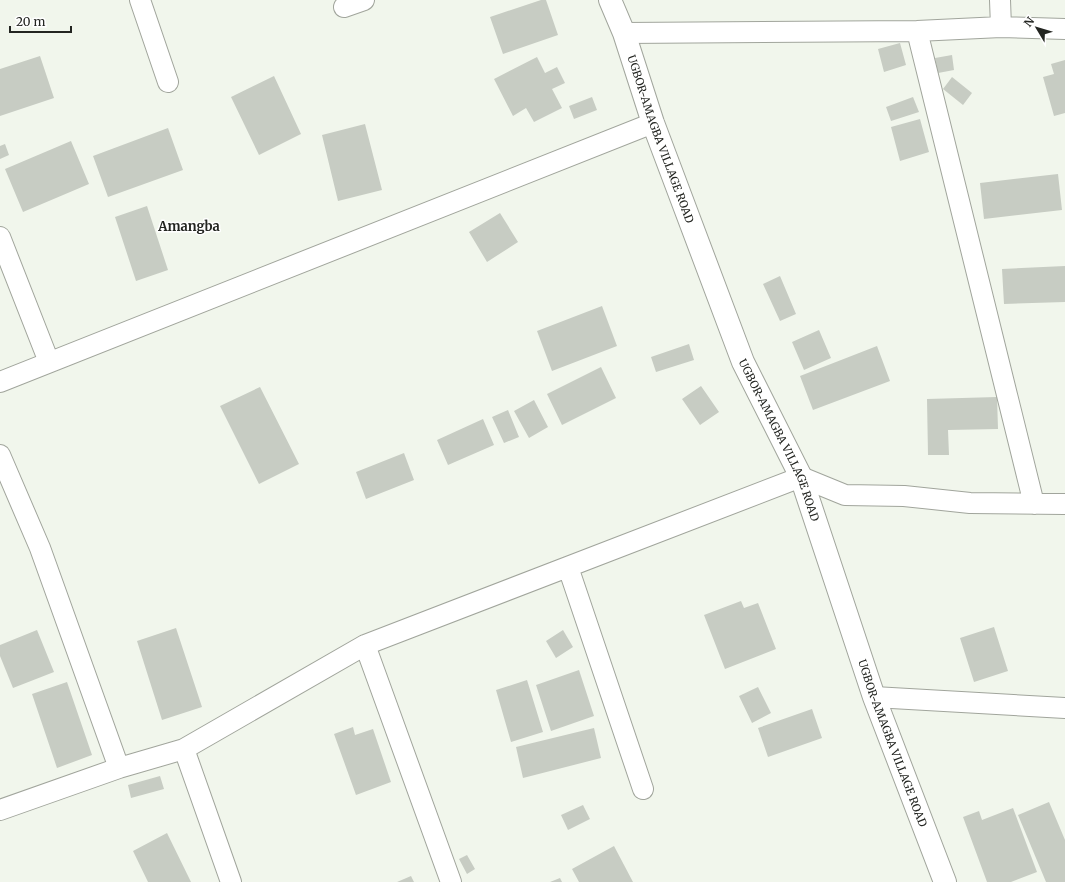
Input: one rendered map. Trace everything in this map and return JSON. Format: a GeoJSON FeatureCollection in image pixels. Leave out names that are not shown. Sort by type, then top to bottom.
{"type":"FeatureCollection","features":[{"type":"Feature","properties":{"kind":"street"},"geometry":{"type":"LineString","coordinates":[[140,0],[168,82]]}},
{"type":"Feature","properties":{"kind":"street"},"geometry":{"type":"LineString","coordinates":[[344,7],[364,0]]}},
{"type":"Feature","properties":{"kind":"street","name":"UGBOR-AMAGBA VILLAGE ROAD"},"geometry":{"type":"LineString","coordinates":[[610,0],[624,33],[653,123],[743,362],[801,477],[874,697],[945,882]]}},
{"type":"Feature","properties":{"kind":"street"},"geometry":{"type":"LineString","coordinates":[[1000,0],[1002,28]]}},
{"type":"Feature","properties":{"kind":"street"},"geometry":{"type":"LineString","coordinates":[[624,33],[917,31],[1002,28],[1065,29]]}},
{"type":"Feature","properties":{"kind":"street"},"geometry":{"type":"LineString","coordinates":[[917,31],[1034,504]]}},
{"type":"Feature","properties":{"kind":"street"},"geometry":{"type":"LineString","coordinates":[[0,382],[653,123]]}},
{"type":"Feature","properties":{"kind":"street"},"geometry":{"type":"LineString","coordinates":[[0,237],[49,362]]}},
{"type":"Feature","properties":{"kind":"street"},"geometry":{"type":"LineString","coordinates":[[0,454],[40,548],[119,768]]}},
{"type":"Feature","properties":{"kind":"street"},"geometry":{"type":"LineString","coordinates":[[0,810],[119,768],[184,749],[365,645],[801,477],[845,495],[904,496],[970,503],[1065,504]]}},
{"type":"Feature","properties":{"kind":"street"},"geometry":{"type":"LineString","coordinates":[[568,567],[643,789]]}},
{"type":"Feature","properties":{"kind":"street"},"geometry":{"type":"LineString","coordinates":[[365,645],[452,882]]}},
{"type":"Feature","properties":{"kind":"street"},"geometry":{"type":"LineString","coordinates":[[874,697],[1065,708]]}},
{"type":"Feature","properties":{"kind":"street"},"geometry":{"type":"LineString","coordinates":[[184,749],[231,882]]}},
{"type":"Feature","properties":{"kind":"building"},"geometry":{"type":"Polygon","coordinates":[[[541,0],[546,0],[558,35],[503,54],[490,17],[541,0]]]}},
{"type":"Feature","properties":{"kind":"building"},"geometry":{"type":"Polygon","coordinates":[[[900,43],[906,65],[884,72],[878,49],[900,43]]]}},
{"type":"Feature","properties":{"kind":"building"},"geometry":{"type":"Polygon","coordinates":[[[952,55],[954,70],[938,73],[935,58],[952,55]]]}},
{"type":"Feature","properties":{"kind":"building"},"geometry":{"type":"Polygon","coordinates":[[[40,56],[54,98],[0,116],[0,69],[40,56]]]}},
{"type":"Feature","properties":{"kind":"building"},"geometry":{"type":"Polygon","coordinates":[[[537,57],[545,73],[557,67],[565,83],[552,89],[562,108],[534,122],[526,108],[513,116],[494,79],[537,57]]]}},
{"type":"Feature","properties":{"kind":"building"},"geometry":{"type":"Polygon","coordinates":[[[1065,60],[1065,113],[1054,116],[1043,77],[1054,74],[1051,64],[1065,60]]]}},
{"type":"Feature","properties":{"kind":"building"},"geometry":{"type":"Polygon","coordinates":[[[274,76],[301,134],[259,155],[231,97],[274,76]]]}},
{"type":"Feature","properties":{"kind":"building"},"geometry":{"type":"Polygon","coordinates":[[[952,77],[972,93],[963,105],[943,89],[952,77]]]}},
{"type":"Feature","properties":{"kind":"building"},"geometry":{"type":"Polygon","coordinates":[[[592,97],[597,110],[574,119],[569,106],[592,97]]]}},
{"type":"Feature","properties":{"kind":"building"},"geometry":{"type":"Polygon","coordinates":[[[913,97],[919,112],[891,121],[886,107],[913,97]]]}},
{"type":"Feature","properties":{"kind":"building"},"geometry":{"type":"Polygon","coordinates":[[[920,119],[929,152],[900,161],[891,127],[920,119]]]}},
{"type":"Feature","properties":{"kind":"building"},"geometry":{"type":"Polygon","coordinates":[[[365,124],[382,190],[338,201],[322,135],[365,124]]]}},
{"type":"Feature","properties":{"kind":"building"},"geometry":{"type":"Polygon","coordinates":[[[168,128],[183,170],[108,197],[93,156],[168,128]]]}},
{"type":"Feature","properties":{"kind":"building"},"geometry":{"type":"Polygon","coordinates":[[[71,141],[89,184],[23,212],[5,169],[71,141]]]}},
{"type":"Feature","properties":{"kind":"building"},"geometry":{"type":"Polygon","coordinates":[[[5,144],[9,155],[0,159],[0,146],[5,144]]]}},
{"type":"Feature","properties":{"kind":"building"},"geometry":{"type":"Polygon","coordinates":[[[1058,174],[1062,210],[984,219],[980,183],[1058,174]]]}},
{"type":"Feature","properties":{"kind":"building"},"geometry":{"type":"Polygon","coordinates":[[[147,206],[168,270],[136,281],[115,217],[147,206]]]}},
{"type":"Feature","properties":{"kind":"building"},"geometry":{"type":"Polygon","coordinates":[[[500,213],[518,242],[487,262],[469,232],[500,213]]]}},
{"type":"Feature","properties":{"kind":"building"},"geometry":{"type":"Polygon","coordinates":[[[1065,266],[1065,302],[1004,304],[1002,269],[1065,266]]]}},
{"type":"Feature","properties":{"kind":"building"},"geometry":{"type":"Polygon","coordinates":[[[780,276],[796,314],[780,321],[763,284],[780,276]]]}},
{"type":"Feature","properties":{"kind":"building"},"geometry":{"type":"Polygon","coordinates":[[[602,306],[617,346],[552,371],[537,331],[602,306]]]}},
{"type":"Feature","properties":{"kind":"building"},"geometry":{"type":"Polygon","coordinates":[[[819,330],[831,358],[804,370],[792,342],[819,330]]]}},
{"type":"Feature","properties":{"kind":"building"},"geometry":{"type":"Polygon","coordinates":[[[689,344],[694,360],[656,372],[651,357],[689,344]]]}},
{"type":"Feature","properties":{"kind":"building"},"geometry":{"type":"Polygon","coordinates":[[[877,346],[890,381],[813,410],[800,376],[877,346]]]}},
{"type":"Feature","properties":{"kind":"building"},"geometry":{"type":"Polygon","coordinates":[[[601,367],[616,398],[562,425],[547,394],[601,367]]]}},
{"type":"Feature","properties":{"kind":"building"},"geometry":{"type":"Polygon","coordinates":[[[701,386],[719,412],[700,425],[682,399],[701,386]]]}},
{"type":"Feature","properties":{"kind":"building"},"geometry":{"type":"Polygon","coordinates":[[[260,387],[299,464],[259,484],[220,406],[260,387]]]}},
{"type":"Feature","properties":{"kind":"building"},"geometry":{"type":"Polygon","coordinates":[[[997,397],[998,429],[948,430],[949,455],[928,455],[927,399],[997,397]]]}},
{"type":"Feature","properties":{"kind":"building"},"geometry":{"type":"Polygon","coordinates":[[[534,400],[548,427],[529,438],[514,411],[534,400]]]}},
{"type":"Feature","properties":{"kind":"building"},"geometry":{"type":"Polygon","coordinates":[[[508,410],[519,437],[504,443],[492,417],[508,410]]]}},
{"type":"Feature","properties":{"kind":"building"},"geometry":{"type":"Polygon","coordinates":[[[483,419],[494,445],[448,465],[437,440],[483,419]]]}},
{"type":"Feature","properties":{"kind":"building"},"geometry":{"type":"Polygon","coordinates":[[[404,453],[414,480],[366,499],[356,472],[404,453]]]}},
{"type":"Feature","properties":{"kind":"building"},"geometry":{"type":"Polygon","coordinates":[[[741,601],[744,608],[758,603],[776,649],[725,669],[704,615],[741,601]]]}},
{"type":"Feature","properties":{"kind":"building"},"geometry":{"type":"Polygon","coordinates":[[[994,627],[1008,671],[974,682],[960,638],[994,627]]]}},
{"type":"Feature","properties":{"kind":"building"},"geometry":{"type":"Polygon","coordinates":[[[176,628],[202,707],[162,720],[137,641],[176,628]]]}},
{"type":"Feature","properties":{"kind":"building"},"geometry":{"type":"Polygon","coordinates":[[[37,630],[54,672],[13,688],[0,656],[0,645],[37,630]]]}},
{"type":"Feature","properties":{"kind":"building"},"geometry":{"type":"Polygon","coordinates":[[[563,630],[573,647],[556,658],[546,641],[563,630]]]}},
{"type":"Feature","properties":{"kind":"building"},"geometry":{"type":"Polygon","coordinates":[[[579,670],[594,716],[551,731],[536,685],[579,670]]]}},
{"type":"Feature","properties":{"kind":"building"},"geometry":{"type":"Polygon","coordinates":[[[527,680],[543,732],[511,742],[496,690],[527,680]]]}},
{"type":"Feature","properties":{"kind":"building"},"geometry":{"type":"Polygon","coordinates":[[[67,682],[92,755],[57,768],[32,694],[67,682]]]}},
{"type":"Feature","properties":{"kind":"building"},"geometry":{"type":"Polygon","coordinates":[[[758,687],[771,713],[752,723],[739,696],[758,687]]]}},
{"type":"Feature","properties":{"kind":"building"},"geometry":{"type":"Polygon","coordinates":[[[812,709],[822,738],[768,757],[758,728],[812,709]]]}},
{"type":"Feature","properties":{"kind":"building"},"geometry":{"type":"Polygon","coordinates":[[[353,727],[355,735],[373,729],[391,782],[356,795],[334,734],[353,727]]]}},
{"type":"Feature","properties":{"kind":"building"},"geometry":{"type":"Polygon","coordinates":[[[594,728],[601,758],[523,778],[516,747],[594,728]]]}},
{"type":"Feature","properties":{"kind":"building"},"geometry":{"type":"Polygon","coordinates":[[[160,776],[164,789],[131,798],[128,785],[160,776]]]}},
{"type":"Feature","properties":{"kind":"building"},"geometry":{"type":"Polygon","coordinates":[[[1049,802],[1065,840],[1065,882],[1046,882],[1018,815],[1049,802]]]}},
{"type":"Feature","properties":{"kind":"building"},"geometry":{"type":"Polygon","coordinates":[[[583,805],[590,819],[568,830],[561,815],[583,805]]]}},
{"type":"Feature","properties":{"kind":"building"},"geometry":{"type":"Polygon","coordinates":[[[1013,808],[1037,872],[1011,882],[987,882],[963,817],[979,811],[982,820],[1013,808]]]}},
{"type":"Feature","properties":{"kind":"building"},"geometry":{"type":"Polygon","coordinates":[[[167,833],[191,882],[148,882],[133,851],[167,833]]]}},
{"type":"Feature","properties":{"kind":"building"},"geometry":{"type":"Polygon","coordinates":[[[614,846],[633,882],[579,882],[572,869],[614,846]]]}},
{"type":"Feature","properties":{"kind":"building"},"geometry":{"type":"Polygon","coordinates":[[[467,855],[475,869],[467,874],[459,859],[467,855]]]}},
{"type":"Feature","properties":{"kind":"building"},"geometry":{"type":"Polygon","coordinates":[[[411,876],[414,882],[397,882],[411,876]]]}},
{"type":"Feature","properties":{"kind":"building"},"geometry":{"type":"Polygon","coordinates":[[[560,878],[562,882],[550,882],[560,878]]]}},
{"type":"Feature","properties":{"kind":"district","name":"Amangba"},"geometry":{"type":"Point","coordinates":[189,226]}}]}
